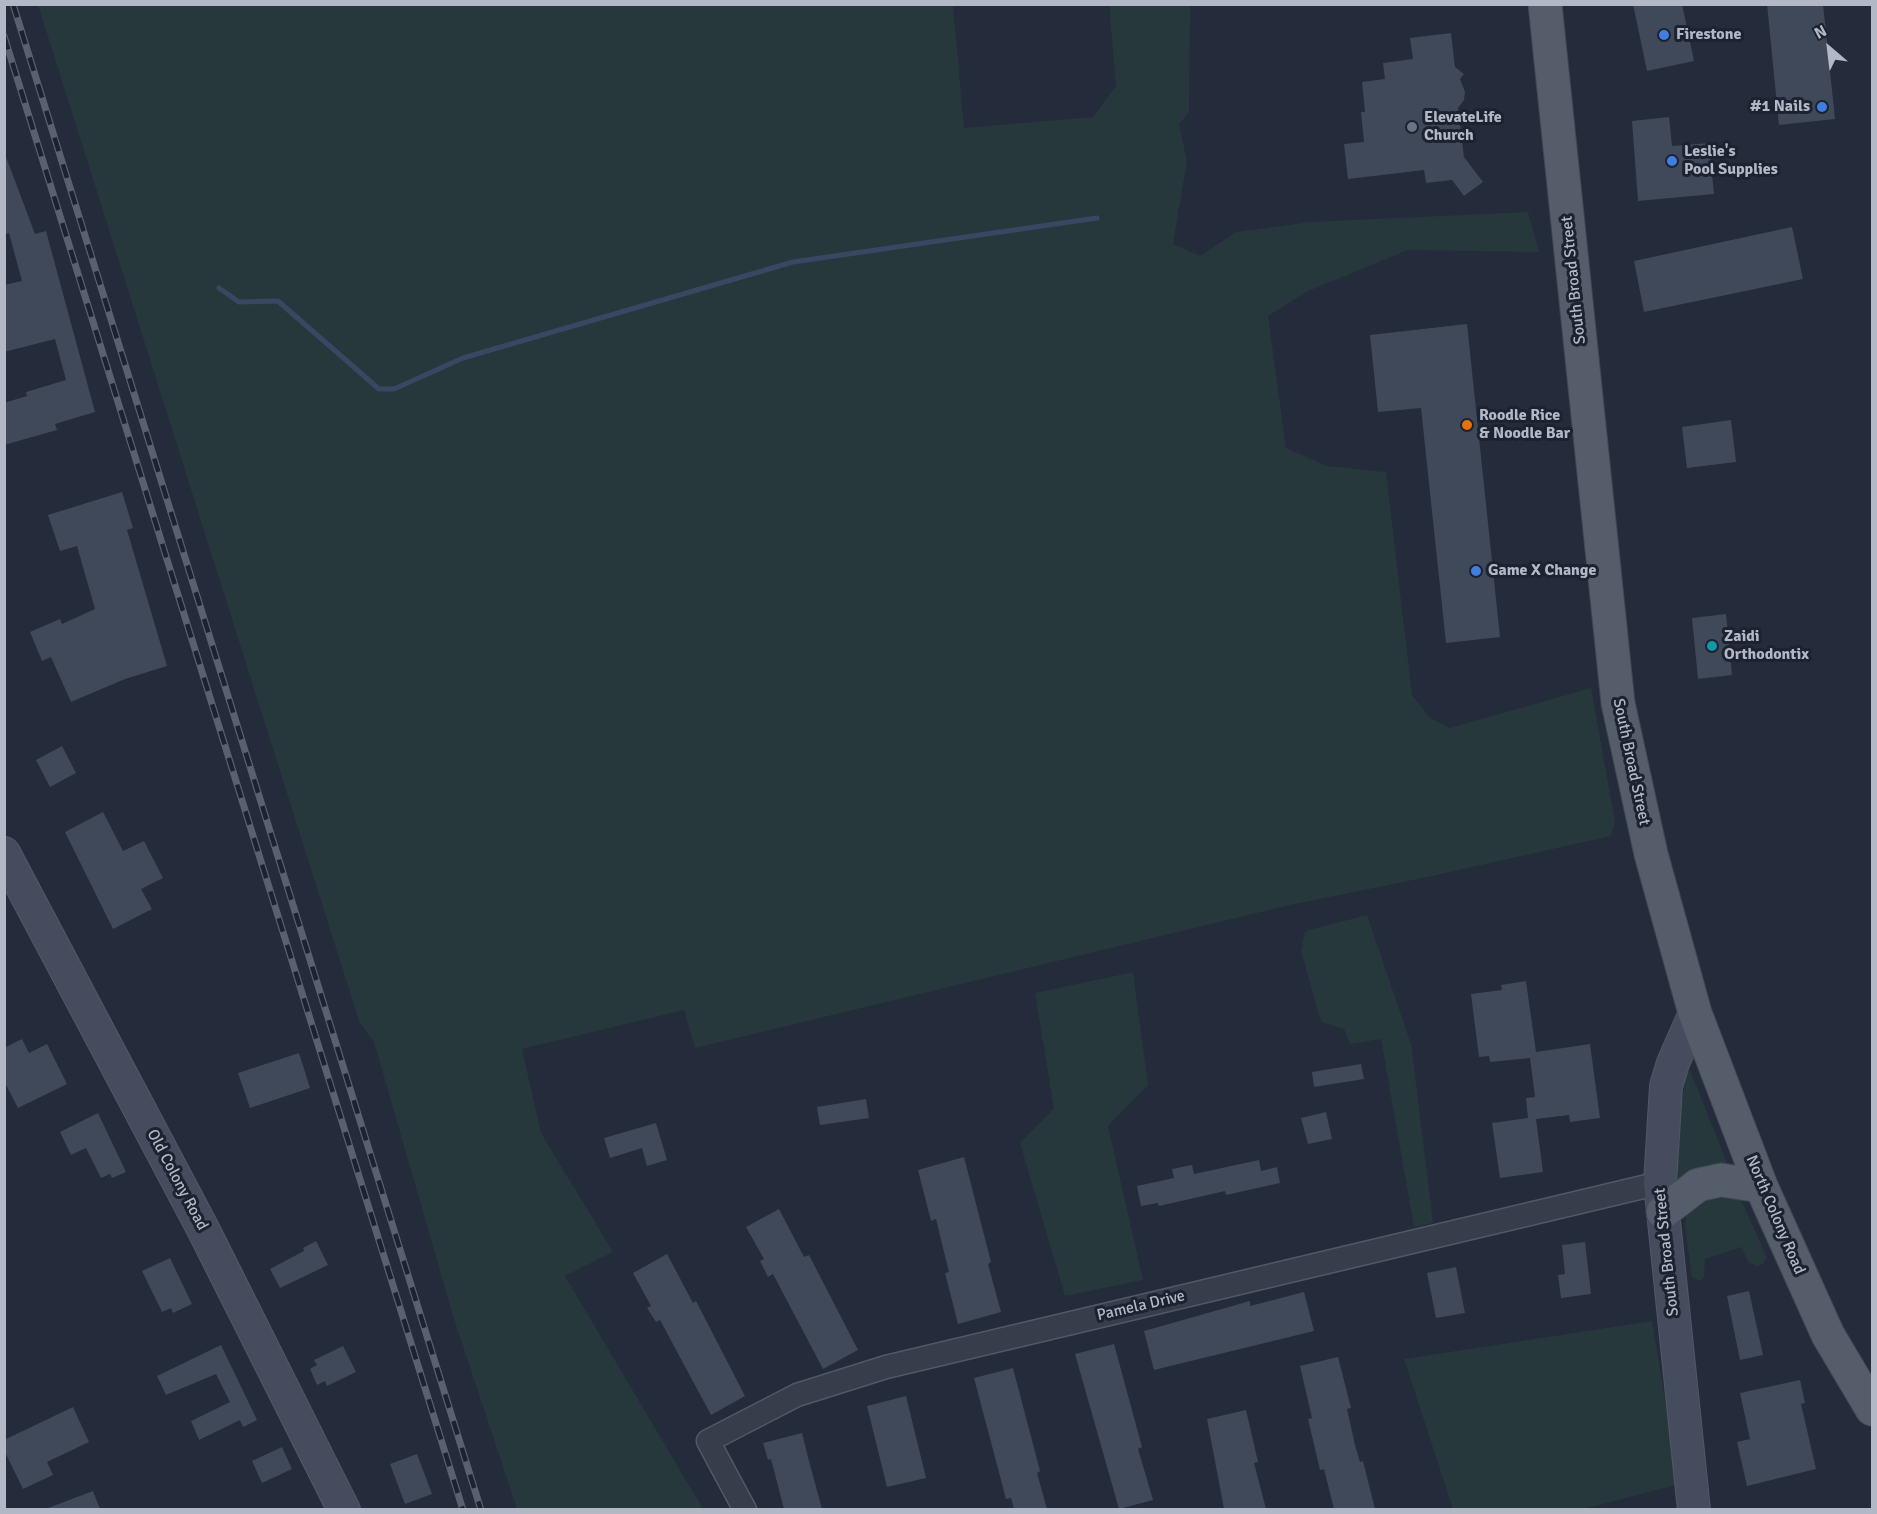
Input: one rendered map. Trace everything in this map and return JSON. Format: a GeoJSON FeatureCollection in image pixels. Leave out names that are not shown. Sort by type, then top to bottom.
{"type":"FeatureCollection","features":[{"type":"Feature","properties":{"kind":"main road","name":"South Broad Street"},"geometry":{"type":"LineString","coordinates":[[1545,4],[1618,703],[1651,854],[1695,1013],[1666,1086],[1662,1197],[1694,1509]]}},
{"type":"Feature","properties":{"kind":"main road","name":"Old Colony Road"},"geometry":{"type":"LineString","coordinates":[[4,853],[183,1191],[344,1509]]}},
{"type":"Feature","properties":{"kind":"main road","name":"North Colony Road"},"geometry":{"type":"LineString","coordinates":[[1695,1013],[1761,1186],[1828,1335],[1872,1409]]}},
{"type":"Feature","properties":{"kind":"main road"},"geometry":{"type":"LineString","coordinates":[[1662,1197],[1721,1180],[1761,1186]]}},
{"type":"Feature","properties":{"kind":"street","name":"Pamela Drive"},"geometry":{"type":"LineString","coordinates":[[745,1509],[708,1441],[797,1395],[886,1367],[1662,1197]]}},
{"type":"Feature","properties":{"kind":"shaded area"},"geometry":{"type":"Polygon","coordinates":[[[38,5],[953,5],[964,128],[1093,117],[1116,86],[1109,5],[1190,5],[1189,113],[1179,124],[1187,161],[1173,244],[1200,256],[1236,232],[1310,222],[1528,212],[1539,252],[1408,250],[1306,292],[1268,316],[1286,448],[1327,466],[1386,472],[1412,695],[1430,718],[1450,728],[1591,688],[1615,822],[1611,836],[1290,905],[695,1048],[684,1010],[522,1049],[541,1133],[613,1252],[565,1276],[703,1509],[517,1509],[454,1319],[374,1042],[359,1021],[38,5]]]}},
{"type":"Feature","properties":{"kind":"shaded area"},"geometry":{"type":"Polygon","coordinates":[[[1367,915],[1411,1044],[1433,1223],[1414,1227],[1381,1039],[1350,1044],[1344,1029],[1321,1022],[1301,951],[1305,931],[1367,915]]]}},
{"type":"Feature","properties":{"kind":"shaded area"},"geometry":{"type":"Polygon","coordinates":[[[1133,972],[1148,1085],[1108,1126],[1143,1280],[1065,1296],[1020,1143],[1054,1109],[1035,993],[1133,972]]]}},
{"type":"Feature","properties":{"kind":"shaded area"},"geometry":{"type":"Polygon","coordinates":[[[1690,1070],[1728,1165],[1683,1178],[1678,1177],[1677,1147],[1686,1076],[1690,1070]]]}},
{"type":"Feature","properties":{"kind":"shaded area"},"geometry":{"type":"Polygon","coordinates":[[[1708,1193],[1739,1199],[1743,1204],[1767,1258],[1763,1264],[1757,1266],[1749,1263],[1741,1247],[1705,1259],[1704,1277],[1700,1281],[1692,1277],[1685,1227],[1687,1214],[1708,1193]]]}},
{"type":"Feature","properties":{"kind":"shaded area"},"geometry":{"type":"Polygon","coordinates":[[[1652,1321],[1679,1484],[1584,1509],[1453,1509],[1404,1359],[1652,1321]]]}},
{"type":"Feature","properties":{"kind":"building","name":"Firestone"},"geometry":{"type":"Polygon","coordinates":[[[1633,4],[1682,4],[1694,61],[1647,71],[1633,4]]]}},
{"type":"Feature","properties":{"kind":"building"},"geometry":{"type":"Polygon","coordinates":[[[1767,4],[1823,4],[1835,119],[1779,125],[1767,4]]]}},
{"type":"Feature","properties":{"kind":"building","name":"ElevateLife Church"},"geometry":{"type":"Polygon","coordinates":[[[1451,33],[1455,67],[1464,74],[1460,79],[1465,92],[1464,100],[1458,108],[1464,157],[1483,182],[1464,196],[1452,180],[1426,183],[1424,170],[1348,179],[1344,144],[1364,142],[1361,112],[1365,112],[1362,82],[1385,79],[1383,63],[1413,59],[1410,38],[1451,33]]]}},
{"type":"Feature","properties":{"kind":"building"},"geometry":{"type":"Polygon","coordinates":[[[1669,117],[1672,146],[1709,143],[1714,194],[1638,201],[1632,121],[1669,117]]]}},
{"type":"Feature","properties":{"kind":"building"},"geometry":{"type":"Polygon","coordinates":[[[6,157],[35,234],[46,231],[95,412],[55,424],[57,430],[4,445],[4,403],[27,396],[26,392],[66,380],[55,339],[4,352],[4,285],[22,281],[9,233],[4,235],[6,157]]]}},
{"type":"Feature","properties":{"kind":"building"},"geometry":{"type":"Polygon","coordinates":[[[1792,227],[1803,279],[1644,312],[1634,261],[1792,227]]]}},
{"type":"Feature","properties":{"kind":"building"},"geometry":{"type":"Polygon","coordinates":[[[1467,324],[1500,637],[1446,643],[1421,408],[1378,412],[1370,335],[1467,324]]]}},
{"type":"Feature","properties":{"kind":"building"},"geometry":{"type":"Polygon","coordinates":[[[1731,420],[1736,462],[1687,468],[1682,427],[1731,420]]]}},
{"type":"Feature","properties":{"kind":"building"},"geometry":{"type":"Polygon","coordinates":[[[122,492],[133,528],[127,530],[167,666],[125,679],[71,702],[51,657],[42,661],[30,632],[60,619],[62,624],[95,609],[77,546],[60,551],[48,515],[122,492]]]}},
{"type":"Feature","properties":{"kind":"building","name":"Zaidi Orthodontix"},"geometry":{"type":"Polygon","coordinates":[[[1726,614],[1732,675],[1698,679],[1692,618],[1726,614]]]}},
{"type":"Feature","properties":{"kind":"building"},"geometry":{"type":"Polygon","coordinates":[[[62,746],[76,773],[50,787],[36,760],[62,746]]]}},
{"type":"Feature","properties":{"kind":"building"},"geometry":{"type":"Polygon","coordinates":[[[103,812],[123,851],[144,841],[163,878],[141,889],[152,909],[113,929],[65,832],[103,812]]]}},
{"type":"Feature","properties":{"kind":"building"},"geometry":{"type":"Polygon","coordinates":[[[1526,981],[1536,1052],[1590,1044],[1600,1118],[1570,1122],[1569,1115],[1536,1119],[1543,1172],[1500,1178],[1492,1123],[1528,1118],[1526,1098],[1535,1097],[1530,1058],[1490,1062],[1489,1056],[1479,1057],[1471,994],[1502,990],[1501,985],[1526,981]]]}},
{"type":"Feature","properties":{"kind":"building"},"geometry":{"type":"Polygon","coordinates":[[[22,1039],[29,1053],[47,1044],[67,1084],[18,1108],[4,1081],[4,1048],[22,1039]]]}},
{"type":"Feature","properties":{"kind":"building"},"geometry":{"type":"Polygon","coordinates":[[[299,1053],[310,1088],[250,1108],[238,1073],[299,1053]]]}},
{"type":"Feature","properties":{"kind":"building"},"geometry":{"type":"Polygon","coordinates":[[[1361,1064],[1364,1079],[1314,1087],[1312,1072],[1361,1064]]]}},
{"type":"Feature","properties":{"kind":"building"},"geometry":{"type":"Polygon","coordinates":[[[866,1099],[869,1118],[820,1125],[817,1107],[866,1099]]]}},
{"type":"Feature","properties":{"kind":"building"},"geometry":{"type":"Polygon","coordinates":[[[1326,1112],[1332,1139],[1308,1144],[1301,1118],[1326,1112]]]}},
{"type":"Feature","properties":{"kind":"building"},"geometry":{"type":"Polygon","coordinates":[[[98,1113],[126,1172],[112,1178],[110,1174],[101,1178],[86,1148],[71,1155],[60,1132],[98,1113]]]}},
{"type":"Feature","properties":{"kind":"building"},"geometry":{"type":"Polygon","coordinates":[[[656,1123],[667,1160],[647,1166],[642,1148],[610,1158],[604,1138],[656,1123]]]}},
{"type":"Feature","properties":{"kind":"building"},"geometry":{"type":"Polygon","coordinates":[[[964,1157],[991,1262],[988,1264],[1001,1312],[958,1324],[945,1273],[949,1272],[936,1219],[931,1221],[918,1170],[964,1157]]]}},
{"type":"Feature","properties":{"kind":"building"},"geometry":{"type":"Polygon","coordinates":[[[1259,1160],[1261,1171],[1277,1167],[1280,1183],[1226,1195],[1225,1191],[1159,1206],[1158,1203],[1141,1206],[1137,1186],[1174,1178],[1172,1169],[1192,1165],[1194,1174],[1259,1160]]]}},
{"type":"Feature","properties":{"kind":"building"},"geometry":{"type":"Polygon","coordinates":[[[779,1209],[804,1257],[809,1255],[858,1350],[823,1369],[773,1274],[768,1277],[760,1261],[764,1259],[746,1227],[779,1209]]]}},
{"type":"Feature","properties":{"kind":"building"},"geometry":{"type":"Polygon","coordinates":[[[316,1241],[328,1265],[280,1288],[270,1269],[304,1251],[303,1248],[316,1241]]]}},
{"type":"Feature","properties":{"kind":"building"},"geometry":{"type":"Polygon","coordinates":[[[1585,1242],[1591,1294],[1561,1298],[1558,1275],[1565,1274],[1562,1245],[1585,1242]]]}},
{"type":"Feature","properties":{"kind":"building"},"geometry":{"type":"Polygon","coordinates":[[[667,1254],[693,1303],[696,1301],[745,1396],[711,1415],[660,1320],[656,1322],[647,1308],[651,1306],[633,1273],[667,1254]]]}},
{"type":"Feature","properties":{"kind":"building"},"geometry":{"type":"Polygon","coordinates":[[[170,1258],[192,1304],[173,1313],[171,1308],[162,1312],[142,1271],[170,1258]]]}},
{"type":"Feature","properties":{"kind":"building"},"geometry":{"type":"Polygon","coordinates":[[[1456,1267],[1465,1313],[1436,1318],[1427,1273],[1456,1267]]]}},
{"type":"Feature","properties":{"kind":"building"},"geometry":{"type":"Polygon","coordinates":[[[1749,1291],[1763,1355],[1740,1360],[1727,1296],[1749,1291]]]}},
{"type":"Feature","properties":{"kind":"building"},"geometry":{"type":"Polygon","coordinates":[[[1304,1292],[1314,1331],[1154,1370],[1144,1331],[1250,1301],[1250,1306],[1304,1292]]]}},
{"type":"Feature","properties":{"kind":"building"},"geometry":{"type":"Polygon","coordinates":[[[1114,1344],[1142,1447],[1138,1449],[1153,1500],[1119,1509],[1075,1354],[1114,1344]]]}},
{"type":"Feature","properties":{"kind":"building"},"geometry":{"type":"Polygon","coordinates":[[[221,1345],[257,1420],[243,1427],[240,1420],[199,1440],[191,1421],[230,1402],[216,1374],[166,1395],[157,1376],[221,1345]]]}},
{"type":"Feature","properties":{"kind":"building"},"geometry":{"type":"Polygon","coordinates":[[[343,1346],[356,1372],[327,1386],[325,1381],[317,1385],[310,1369],[317,1365],[314,1360],[343,1346]]]}},
{"type":"Feature","properties":{"kind":"building"},"geometry":{"type":"Polygon","coordinates":[[[1338,1357],[1351,1408],[1347,1409],[1355,1445],[1360,1462],[1363,1461],[1375,1509],[1334,1509],[1324,1469],[1320,1470],[1308,1419],[1312,1418],[1300,1366],[1338,1357]]]}},
{"type":"Feature","properties":{"kind":"building"},"geometry":{"type":"Polygon","coordinates":[[[1013,1368],[1040,1471],[1037,1473],[1047,1509],[1014,1509],[1011,1498],[1006,1499],[974,1378],[1013,1368]]]}},
{"type":"Feature","properties":{"kind":"building"},"geometry":{"type":"Polygon","coordinates":[[[1800,1380],[1805,1403],[1801,1404],[1816,1469],[1747,1486],[1737,1442],[1750,1439],[1740,1393],[1800,1380]]]}},
{"type":"Feature","properties":{"kind":"building"},"geometry":{"type":"Polygon","coordinates":[[[906,1396],[926,1478],[887,1487],[867,1406],[906,1396]]]}},
{"type":"Feature","properties":{"kind":"building"},"geometry":{"type":"Polygon","coordinates":[[[73,1407],[89,1442],[47,1462],[53,1475],[23,1489],[4,1450],[4,1440],[73,1407]]]}},
{"type":"Feature","properties":{"kind":"building"},"geometry":{"type":"Polygon","coordinates":[[[1246,1410],[1258,1462],[1254,1463],[1266,1509],[1224,1509],[1207,1419],[1246,1410]]]}},
{"type":"Feature","properties":{"kind":"building"},"geometry":{"type":"Polygon","coordinates":[[[802,1433],[822,1509],[784,1509],[771,1459],[768,1460],[763,1443],[802,1433]]]}},
{"type":"Feature","properties":{"kind":"building"},"geometry":{"type":"Polygon","coordinates":[[[282,1447],[292,1469],[262,1483],[252,1461],[282,1447]]]}},
{"type":"Feature","properties":{"kind":"building"},"geometry":{"type":"Polygon","coordinates":[[[417,1454],[432,1494],[405,1504],[390,1464],[417,1454]]]}},
{"type":"Feature","properties":{"kind":"building"},"geometry":{"type":"Polygon","coordinates":[[[93,1491],[100,1509],[48,1509],[48,1508],[93,1491]]]}},
{"type":"Feature","properties":{"kind":"waterway"},"geometry":{"type":"LineString","coordinates":[[219,288],[239,302],[278,301],[379,389],[394,389],[463,358],[793,262],[1097,218]]}},
{"type":"Feature","properties":{"kind":"railway"},"geometry":{"type":"LineString","coordinates":[[13,4],[481,1510]]}},
{"type":"Feature","properties":{"kind":"railway"},"geometry":{"type":"LineString","coordinates":[[4,36],[463,1510]]}},
{"type":"Feature","properties":{"kind":"place","name":"Firestone"},"geometry":{"type":"Point","coordinates":[1664,35]}},
{"type":"Feature","properties":{"kind":"place","name":"#1 Nails"},"geometry":{"type":"Point","coordinates":[1822,107]}},
{"type":"Feature","properties":{"kind":"place","name":"ElevateLife Church"},"geometry":{"type":"Point","coordinates":[1412,127]}},
{"type":"Feature","properties":{"kind":"place","name":"Leslie's Pool Supplies"},"geometry":{"type":"Point","coordinates":[1672,161]}},
{"type":"Feature","properties":{"kind":"place","name":"Roodle Rice & Noodle Bar"},"geometry":{"type":"Point","coordinates":[1467,425]}},
{"type":"Feature","properties":{"kind":"place","name":"Game X Change"},"geometry":{"type":"Point","coordinates":[1476,571]}},
{"type":"Feature","properties":{"kind":"place","name":"Zaidi Orthodontix"},"geometry":{"type":"Point","coordinates":[1712,646]}}]}
